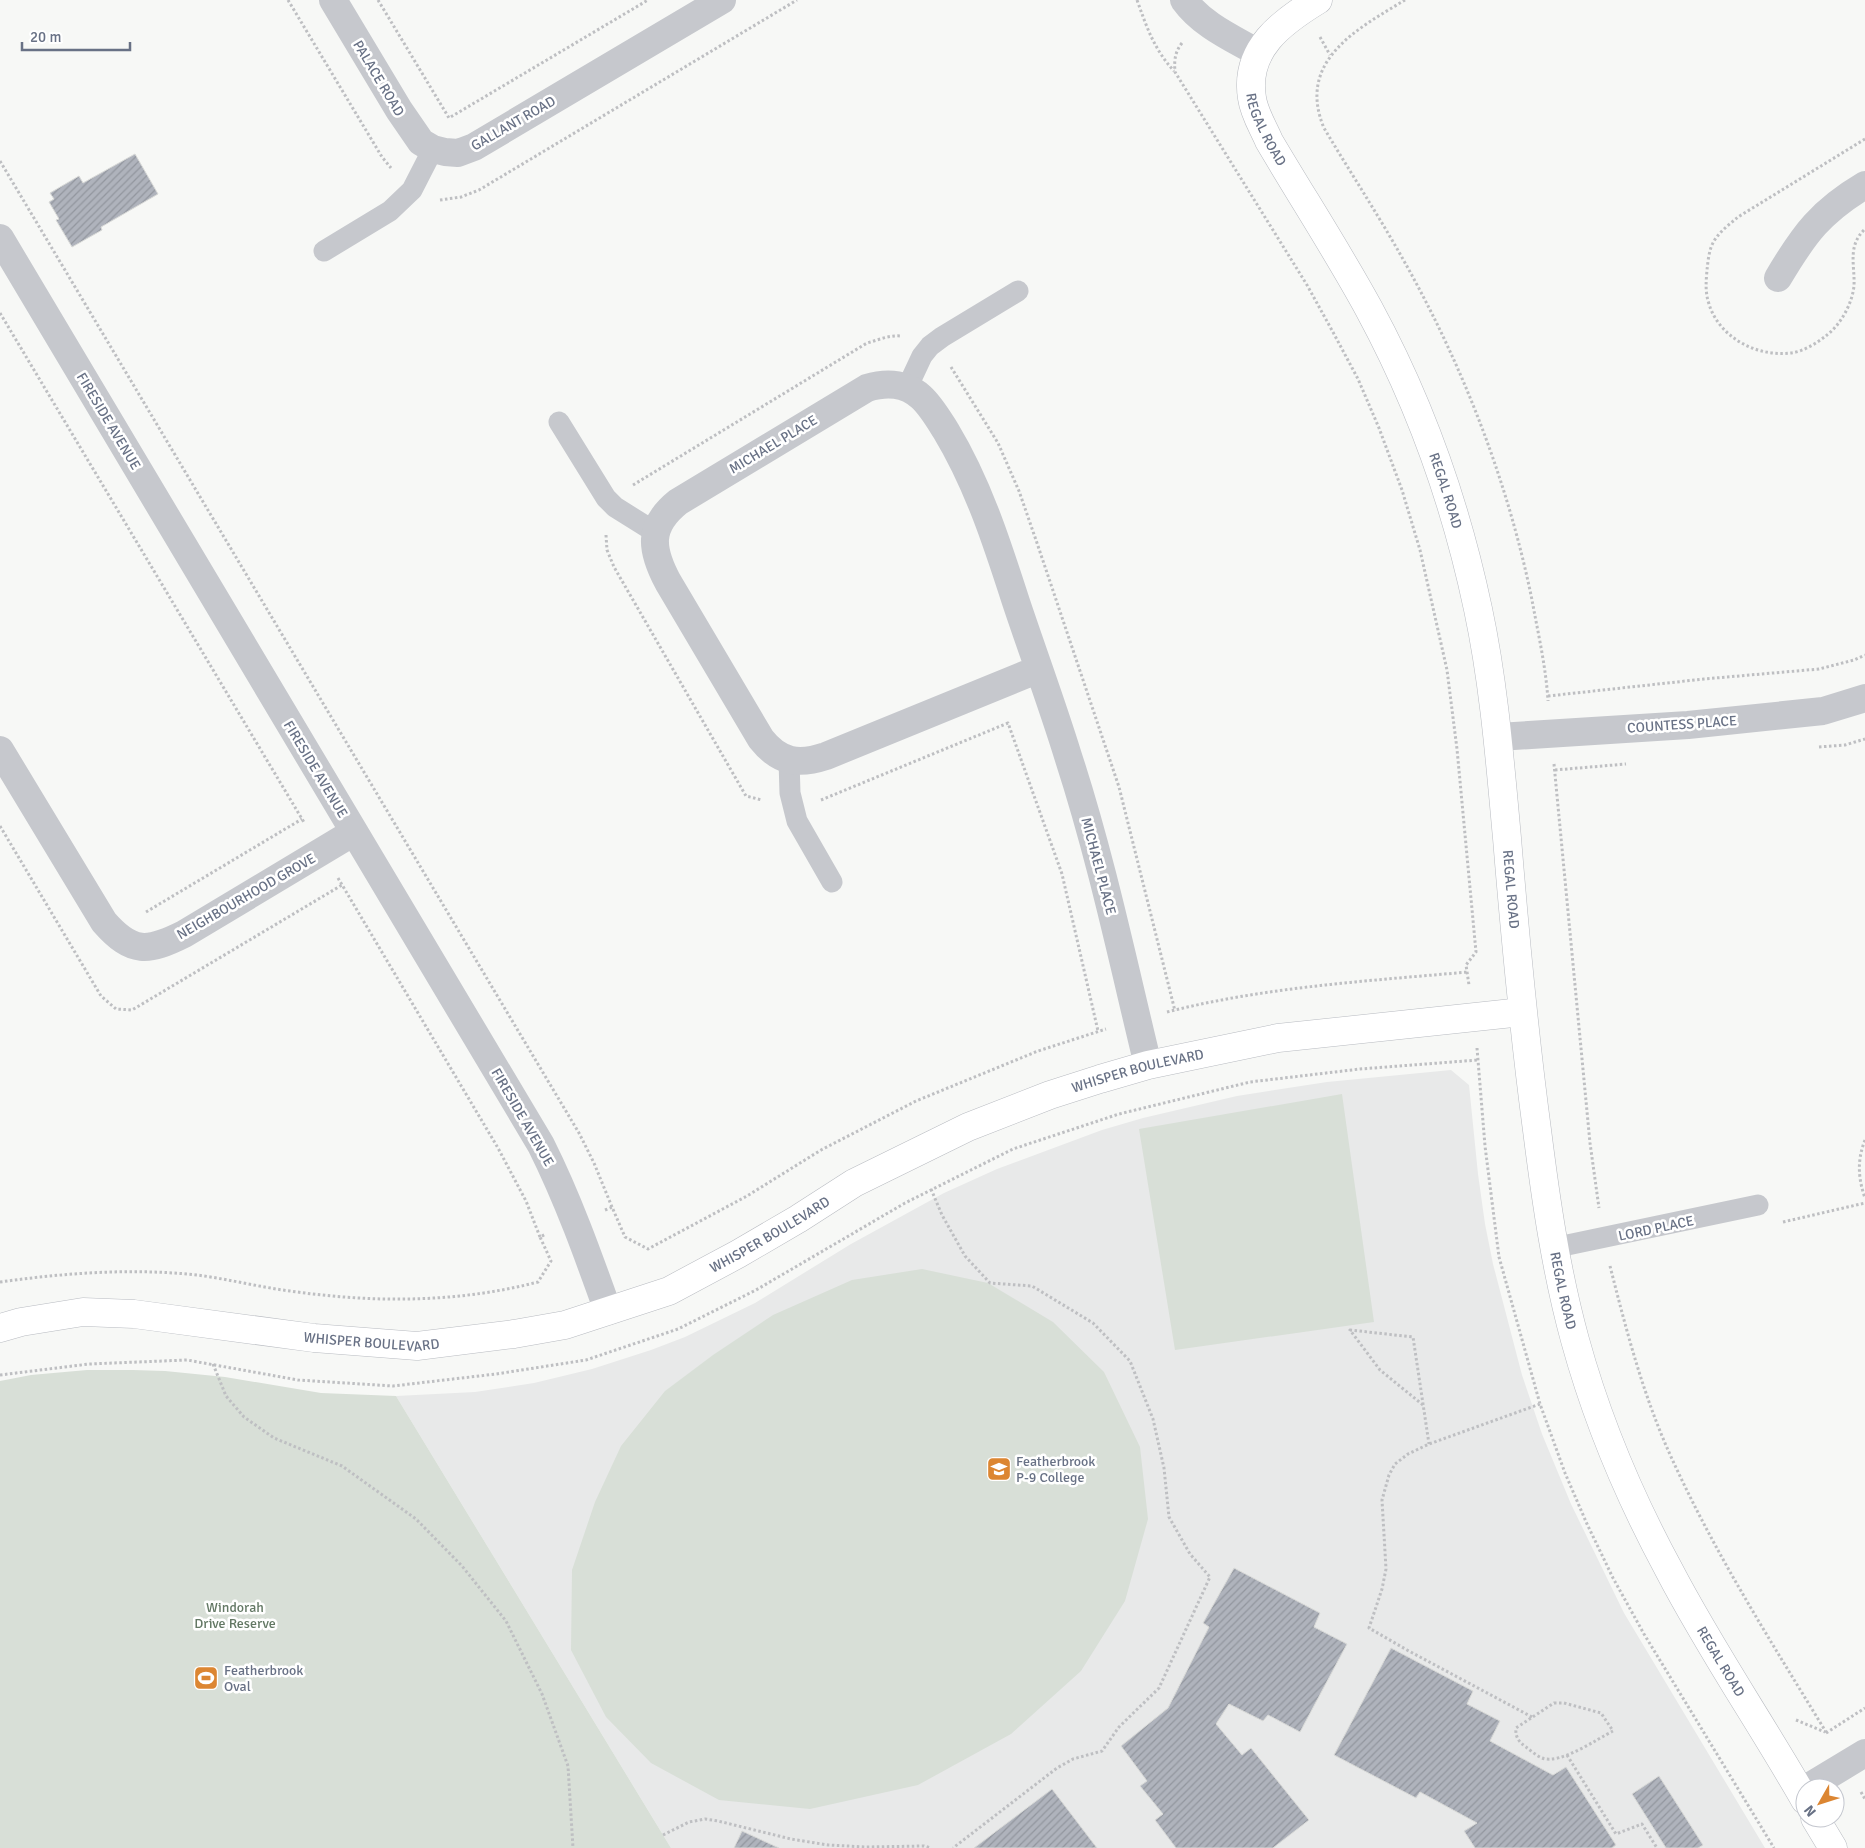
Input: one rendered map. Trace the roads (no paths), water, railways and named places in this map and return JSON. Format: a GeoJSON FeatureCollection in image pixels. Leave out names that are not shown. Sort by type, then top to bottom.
{"type":"FeatureCollection","features":[{"type":"Feature","properties":{"kind":"street","name":"PALACE ROAD"},"geometry":{"type":"LineString","coordinates":[[333,0],[412,130],[421,142],[433,149]]}},
{"type":"Feature","properties":{"kind":"street","name":"GALLANT ROAD"},"geometry":{"type":"LineString","coordinates":[[433,149],[458,153],[474,147],[722,0]]}},
{"type":"Feature","properties":{"kind":"street","name":"REGAL ROAD"},"geometry":{"type":"LineString","coordinates":[[1318,0],[1284,22],[1269,37],[1258,53],[1250,83],[1252,100],[1269,141],[1371,312],[1399,370],[1446,489],[1464,550],[1490,672],[1498,737],[1522,1012],[1546,1209],[1575,1342],[1595,1404],[1619,1465],[1674,1581],[1796,1778]]}},
{"type":"Feature","properties":{"kind":"street"},"geometry":{"type":"LineString","coordinates":[[1193,9],[1221,32],[1258,53]]}},
{"type":"Feature","properties":{"kind":"street"},"geometry":{"type":"LineString","coordinates":[[1778,278],[1797,246],[1815,224],[1840,200],[1865,185]]}},
{"type":"Feature","properties":{"kind":"street","name":"FIRESIDE AVENUE"},"geometry":{"type":"LineString","coordinates":[[0,238],[542,1145],[576,1221],[608,1311]]}},
{"type":"Feature","properties":{"kind":"street","name":"MICHAEL PLACE"},"geometry":{"type":"LineString","coordinates":[[655,532],[667,510],[678,502],[867,388],[892,384],[907,388],[922,398],[936,415],[971,477],[987,516],[1039,669],[1068,755],[1106,888],[1148,1066]]}},
{"type":"Feature","properties":{"kind":"street"},"geometry":{"type":"LineString","coordinates":[[655,532],[654,547],[658,562],[677,598],[761,739],[778,756],[789,760],[814,760],[826,756],[1039,669]]}},
{"type":"Feature","properties":{"kind":"street","name":"COUNTESS PLACE"},"geometry":{"type":"LineString","coordinates":[[1498,737],[1688,725],[1823,712],[1865,698]]}},
{"type":"Feature","properties":{"kind":"street","name":"NEIGHBOURHOOD GROVE"},"geometry":{"type":"LineString","coordinates":[[0,750],[96,910],[113,932],[127,944],[137,947],[166,943],[184,934],[354,832]]}},
{"type":"Feature","properties":{"kind":"street","name":"WHISPER BOULEVARD"},"geometry":{"type":"LineString","coordinates":[[0,1328],[21,1322],[83,1312],[134,1314],[314,1338],[417,1346],[514,1334],[565,1325],[669,1291],[798,1219],[854,1183],[968,1127],[1100,1078],[1278,1038],[1522,1012]]}},
{"type":"Feature","properties":{"kind":"street"},"geometry":{"type":"LineString","coordinates":[[1827,1778],[1865,1753]]}},
{"type":"Feature","properties":{"kind":"street"},"geometry":{"type":"LineString","coordinates":[[1822,1828],[1833,1848]]}},
{"type":"Feature","properties":{"kind":"lane"},"geometry":{"type":"LineString","coordinates":[[324,251],[390,211],[412,190],[433,149]]}},
{"type":"Feature","properties":{"kind":"lane"},"geometry":{"type":"LineString","coordinates":[[907,388],[922,356],[930,346],[1018,291]]}},
{"type":"Feature","properties":{"kind":"lane"},"geometry":{"type":"LineString","coordinates":[[560,422],[596,484],[615,507],[655,532]]}},
{"type":"Feature","properties":{"kind":"lane"},"geometry":{"type":"LineString","coordinates":[[789,760],[790,793],[793,807],[803,833],[832,882]]}},
{"type":"Feature","properties":{"kind":"lane","name":"LORD PLACE"},"geometry":{"type":"LineString","coordinates":[[1553,1248],[1604,1239],[1758,1205]]}},
{"type":"Feature","properties":{"kind":"place","name":"Featherbrook P-9 College"},"geometry":{"type":"Point","coordinates":[999,1469]}},
{"type":"Feature","properties":{"kind":"place","name":"Featherbrook Oval"},"geometry":{"type":"Point","coordinates":[206,1678]}},
{"type":"Feature","properties":{"kind":"park label","name":"Windorah Drive Reserve"},"geometry":{"type":"Point","coordinates":[235,1615]}}]}
